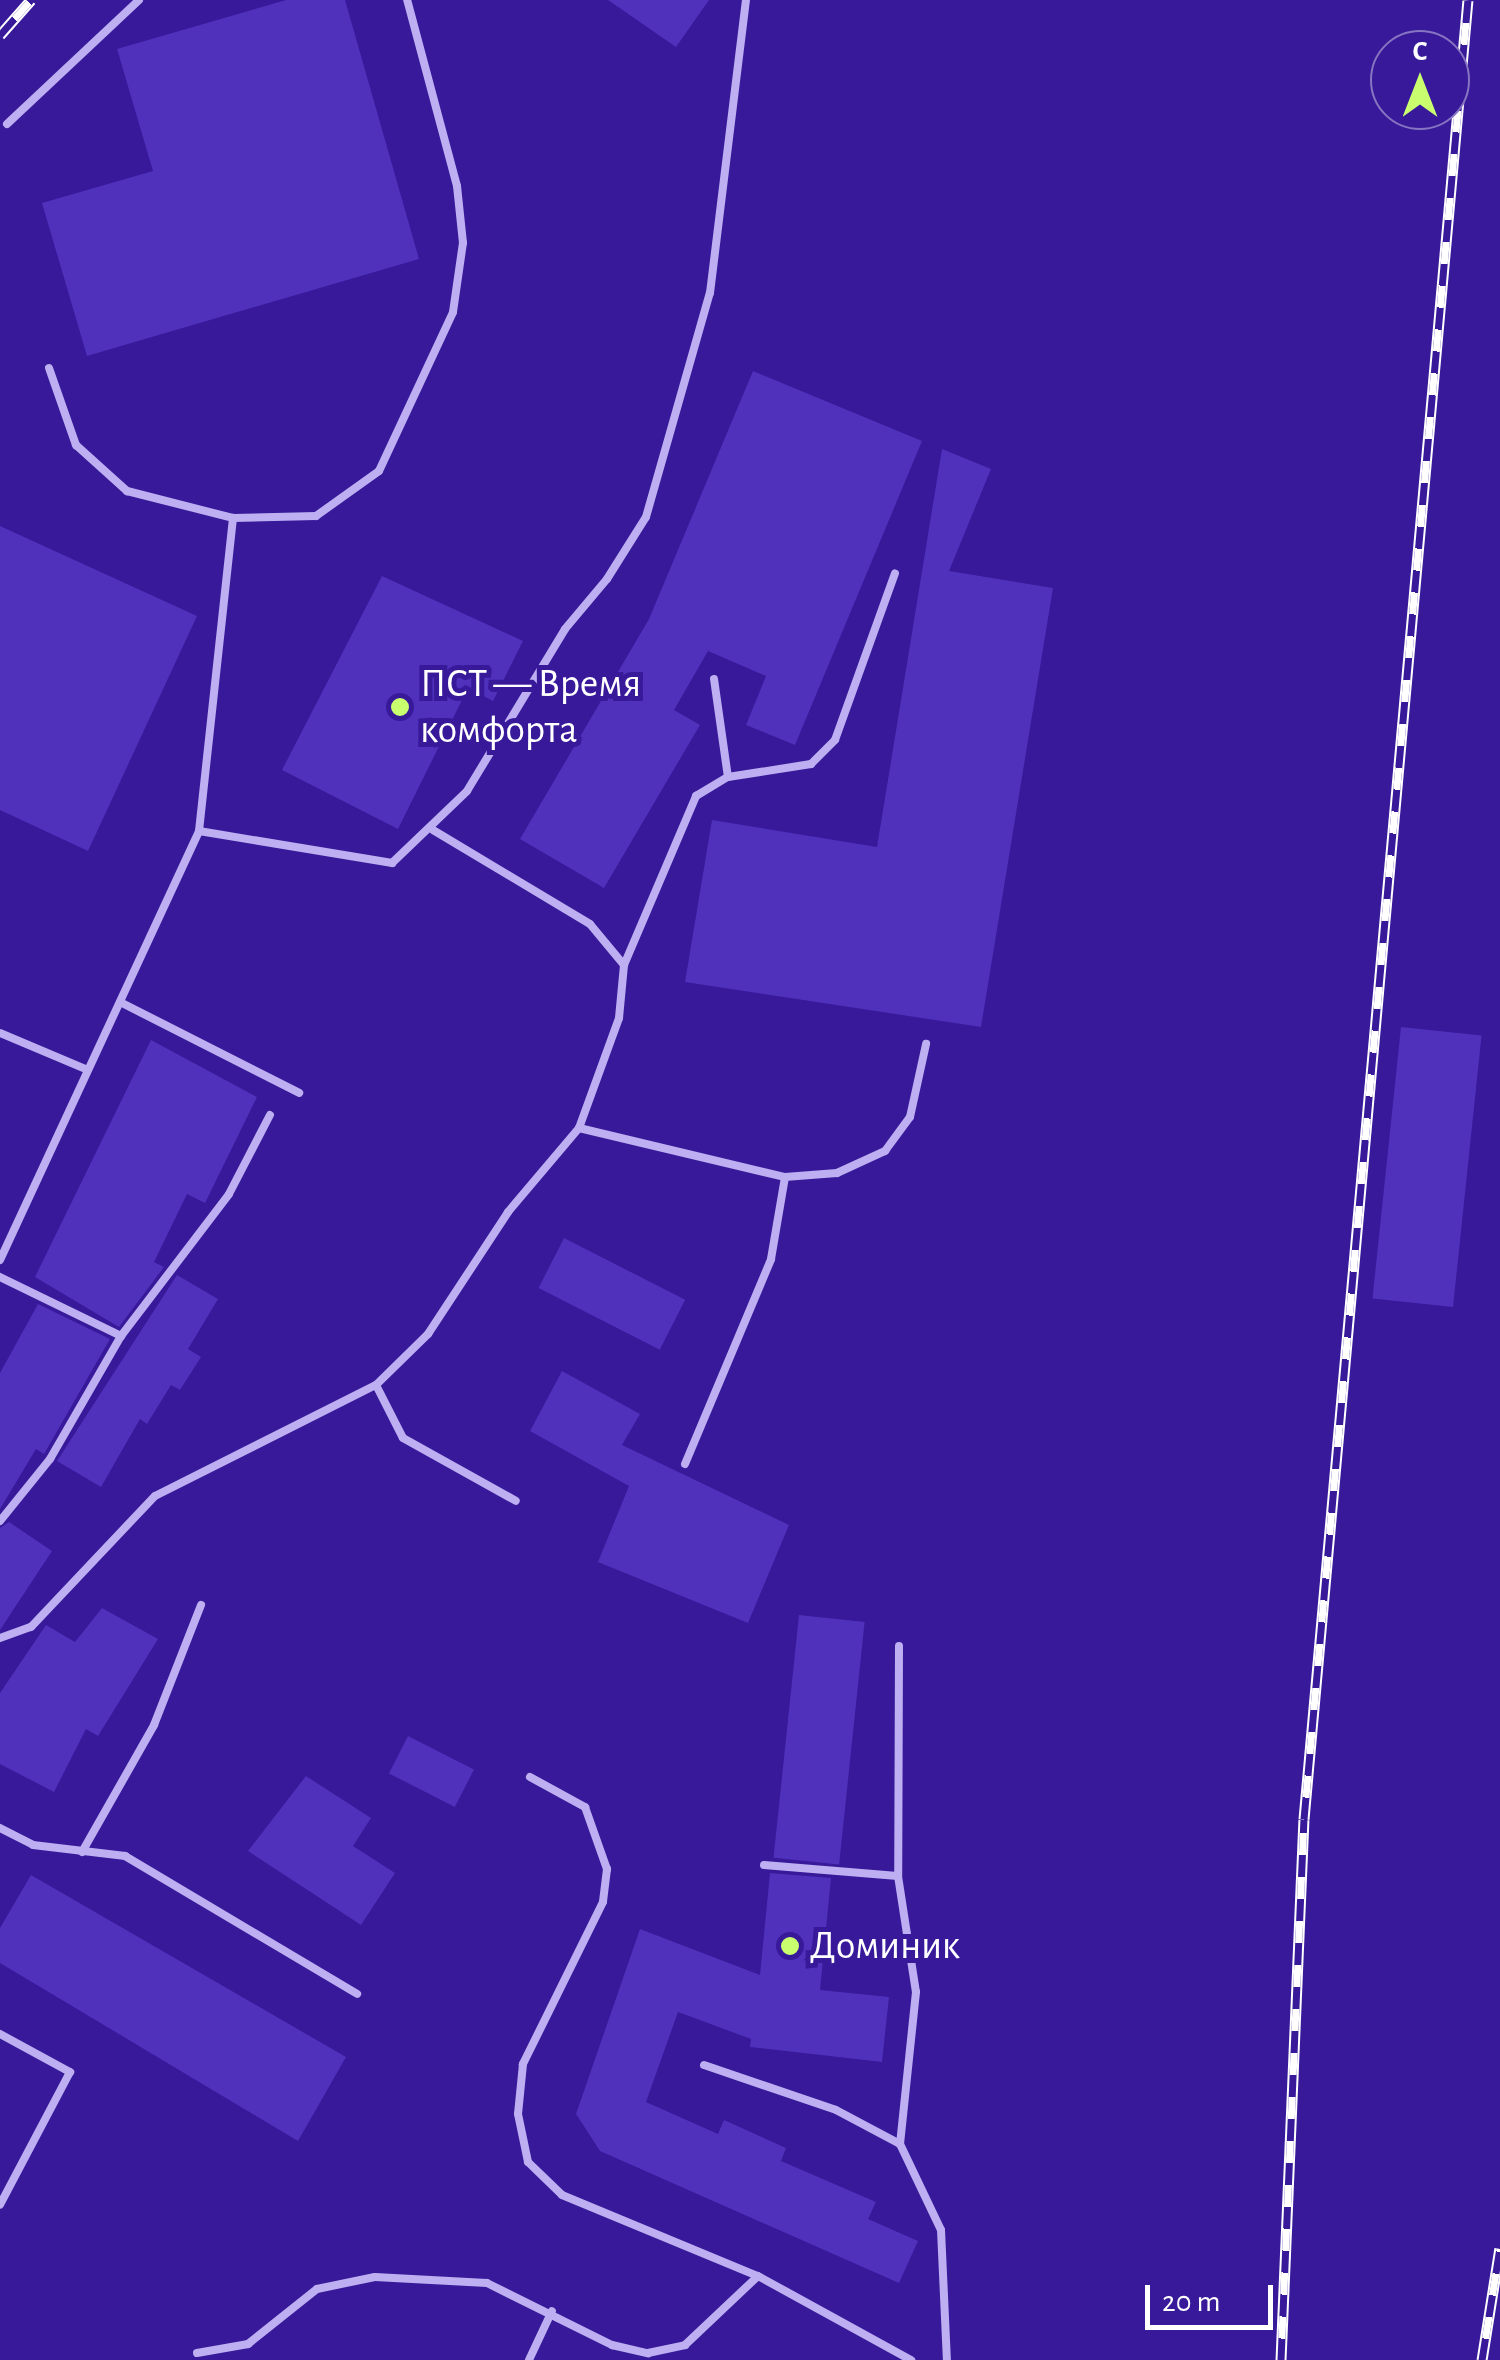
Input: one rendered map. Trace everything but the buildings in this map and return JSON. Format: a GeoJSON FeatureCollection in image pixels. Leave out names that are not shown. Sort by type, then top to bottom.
{"type":"FeatureCollection","features":[{"type":"Feature","properties":{"kind":"lane"},"geometry":{"type":"LineString","coordinates":[[7,124],[140,0]]}},
{"type":"Feature","properties":{"kind":"lane"},"geometry":{"type":"LineString","coordinates":[[49,368],[76,444],[127,491],[233,518],[316,516],[379,471],[453,312],[462,243],[457,186],[406,0]]}},
{"type":"Feature","properties":{"kind":"lane"},"geometry":{"type":"LineString","coordinates":[[198,831],[392,863],[433,830],[646,517],[710,293],[746,0]]}},
{"type":"Feature","properties":{"kind":"lane"},"geometry":{"type":"LineString","coordinates":[[0,1260],[198,831],[233,518]]}},
{"type":"Feature","properties":{"kind":"lane"},"geometry":{"type":"LineString","coordinates":[[0,1638],[32,1626],[155,1496],[376,1386],[428,1334],[508,1212],[579,1128],[619,1018],[624,964],[680,823],[696,796],[728,777],[810,764],[835,740],[895,573]]}},
{"type":"Feature","properties":{"kind":"lane"},"geometry":{"type":"LineString","coordinates":[[714,679],[728,777]]}},
{"type":"Feature","properties":{"kind":"lane"},"geometry":{"type":"LineString","coordinates":[[433,830],[590,924],[624,964]]}},
{"type":"Feature","properties":{"kind":"lane"},"geometry":{"type":"LineString","coordinates":[[120,1002],[299,1092]]}},
{"type":"Feature","properties":{"kind":"lane"},"geometry":{"type":"LineString","coordinates":[[0,1033],[88,1070]]}},
{"type":"Feature","properties":{"kind":"lane"},"geometry":{"type":"LineString","coordinates":[[579,1128],[785,1178],[837,1173],[885,1151],[910,1116],[926,1044]]}},
{"type":"Feature","properties":{"kind":"lane"},"geometry":{"type":"LineString","coordinates":[[0,1520],[50,1459],[121,1336],[230,1194],[270,1115]]}},
{"type":"Feature","properties":{"kind":"lane"},"geometry":{"type":"LineString","coordinates":[[685,1464],[771,1259],[785,1178]]}},
{"type":"Feature","properties":{"kind":"lane"},"geometry":{"type":"LineString","coordinates":[[0,1277],[121,1336]]}},
{"type":"Feature","properties":{"kind":"lane"},"geometry":{"type":"LineString","coordinates":[[376,1386],[403,1438],[516,1501]]}},
{"type":"Feature","properties":{"kind":"lane"},"geometry":{"type":"LineString","coordinates":[[82,1852],[154,1725],[202,1605]]}},
{"type":"Feature","properties":{"kind":"lane"},"geometry":{"type":"LineString","coordinates":[[899,1646],[898,1876],[916,1992],[900,2144],[941,2230],[948,2360]]}},
{"type":"Feature","properties":{"kind":"lane"},"geometry":{"type":"LineString","coordinates":[[530,1777],[585,1807],[607,1868],[603,1902],[523,2064],[518,2114],[528,2162],[562,2195],[758,2276],[911,2360]]}},
{"type":"Feature","properties":{"kind":"lane"},"geometry":{"type":"LineString","coordinates":[[0,1828],[32,1845],[125,1856],[357,1994]]}},
{"type":"Feature","properties":{"kind":"lane"},"geometry":{"type":"LineString","coordinates":[[764,1865],[898,1876]]}},
{"type":"Feature","properties":{"kind":"lane"},"geometry":{"type":"LineString","coordinates":[[0,2034],[70,2072],[0,2205]]}},
{"type":"Feature","properties":{"kind":"lane"},"geometry":{"type":"LineString","coordinates":[[704,2065],[836,2110],[900,2144]]}},
{"type":"Feature","properties":{"kind":"lane"},"geometry":{"type":"LineString","coordinates":[[198,2353],[248,2344],[316,2289],[375,2277],[487,2283],[552,2310],[612,2345],[648,2353],[685,2345],[758,2276]]}},
{"type":"Feature","properties":{"kind":"lane"},"geometry":{"type":"LineString","coordinates":[[529,2360],[552,2310]]}},
{"type":"Feature","properties":{"kind":"railway"},"geometry":{"type":"LineString","coordinates":[[0,35],[31,0]]}},
{"type":"Feature","properties":{"kind":"railway"},"geometry":{"type":"LineString","coordinates":[[1281,2360],[1304,1819],[1468,0]]}},
{"type":"Feature","properties":{"kind":"railway"},"geometry":{"type":"LineString","coordinates":[[1482,2360],[1500,2248]]}},
{"type":"Feature","properties":{"kind":"place","name":"ПСТ — Время комфорта"},"geometry":{"type":"Point","coordinates":[400,707]}},
{"type":"Feature","properties":{"kind":"place","name":"Доминик"},"geometry":{"type":"Point","coordinates":[790,1946]}}]}
